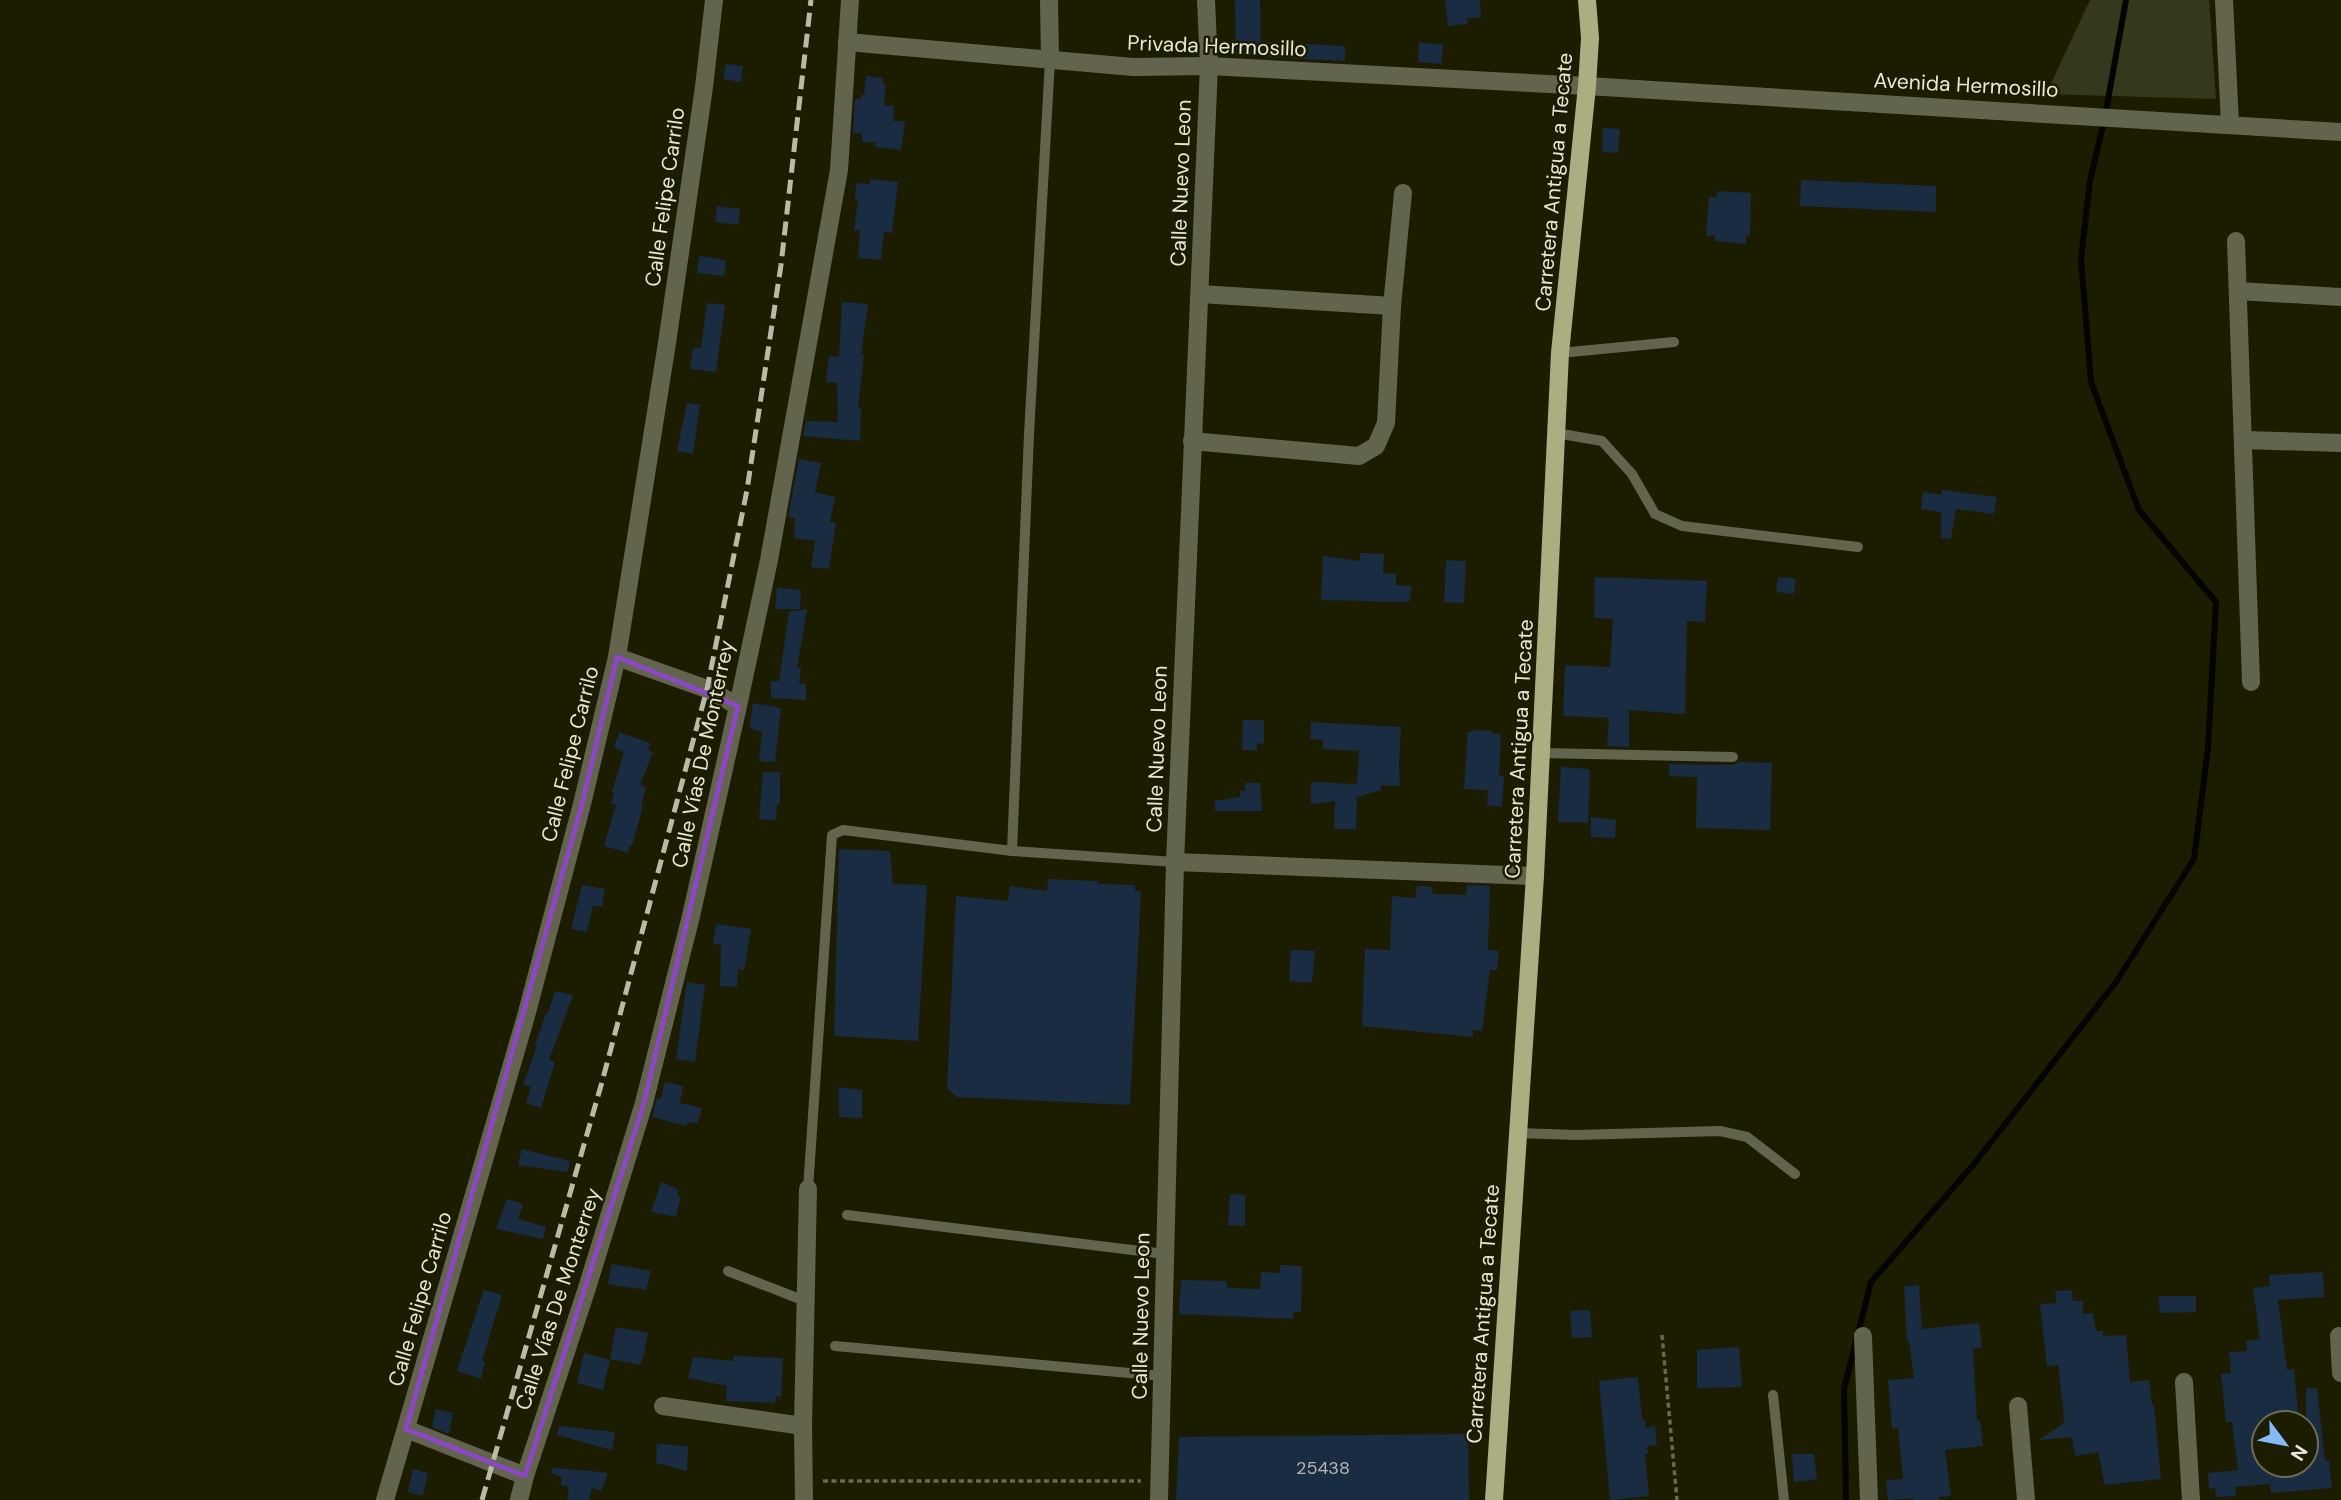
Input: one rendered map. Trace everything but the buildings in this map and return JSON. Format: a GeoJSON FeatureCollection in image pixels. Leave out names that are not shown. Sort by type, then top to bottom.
{"type":"FeatureCollection","features":[{"type":"Feature","properties":{"kind":"main road","name":"Carretera Antigua a Tecate"},"geometry":{"type":"LineString","coordinates":[[1494,1500],[1535,876],[1560,353],[1590,38],[1587,0]]}},
{"type":"Feature","properties":{"kind":"street","name":"Calle Felipe Carrilo"},"geometry":{"type":"LineString","coordinates":[[385,1500],[526,1016],[582,804],[617,657],[667,343],[714,0]]}},
{"type":"Feature","properties":{"kind":"street","name":"Calle Vías De Monterrey"},"geometry":{"type":"LineString","coordinates":[[519,1500],[643,1104],[691,916],[738,706],[769,560],[827,248],[839,170],[850,0]]}},
{"type":"Feature","properties":{"kind":"street"},"geometry":{"type":"LineString","coordinates":[[1049,0],[1050,60]]}},
{"type":"Feature","properties":{"kind":"street","name":"Calle Nuevo Leon"},"geometry":{"type":"LineString","coordinates":[[1159,1500],[1175,862],[1209,66],[1206,0]]}},
{"type":"Feature","properties":{"kind":"street"},"geometry":{"type":"LineString","coordinates":[[2224,0],[2230,124]]}},
{"type":"Feature","properties":{"kind":"street","name":"Privada Hermosillo"},"geometry":{"type":"LineString","coordinates":[[847,42],[1133,67],[1209,66],[1587,86]]}},
{"type":"Feature","properties":{"kind":"street","name":"Avenida Hermosillo"},"geometry":{"type":"LineString","coordinates":[[1587,86],[2341,132]]}},
{"type":"Feature","properties":{"kind":"street"},"geometry":{"type":"LineString","coordinates":[[1192,441],[1359,456],[1376,446],[1386,423],[1391,306],[1403,194]]}},
{"type":"Feature","properties":{"kind":"street"},"geometry":{"type":"LineString","coordinates":[[2236,241],[2251,681]]}},
{"type":"Feature","properties":{"kind":"street"},"geometry":{"type":"LineString","coordinates":[[2238,290],[2341,297]]}},
{"type":"Feature","properties":{"kind":"street"},"geometry":{"type":"LineString","coordinates":[[1200,294],[1391,306]]}},
{"type":"Feature","properties":{"kind":"street"},"geometry":{"type":"LineString","coordinates":[[2243,440],[2341,443]]}},
{"type":"Feature","properties":{"kind":"street"},"geometry":{"type":"LineString","coordinates":[[617,657],[706,689],[738,706]]}},
{"type":"Feature","properties":{"kind":"street"},"geometry":{"type":"LineString","coordinates":[[1175,862],[1535,876]]}},
{"type":"Feature","properties":{"kind":"street"},"geometry":{"type":"LineString","coordinates":[[804,1500],[808,1189]]}},
{"type":"Feature","properties":{"kind":"street"},"geometry":{"type":"LineString","coordinates":[[1863,1336],[1870,1500]]}},
{"type":"Feature","properties":{"kind":"street"},"geometry":{"type":"LineString","coordinates":[[2339,1336],[2341,1373]]}},
{"type":"Feature","properties":{"kind":"street"},"geometry":{"type":"LineString","coordinates":[[2184,1382],[2191,1500]]}},
{"type":"Feature","properties":{"kind":"street"},"geometry":{"type":"LineString","coordinates":[[663,1406],[803,1426]]}},
{"type":"Feature","properties":{"kind":"street"},"geometry":{"type":"LineString","coordinates":[[2018,1406],[2026,1500]]}},
{"type":"Feature","properties":{"kind":"street"},"geometry":{"type":"LineString","coordinates":[[406,1429],[525,1476]]}},
{"type":"Feature","properties":{"kind":"lane"},"geometry":{"type":"LineString","coordinates":[[1012,851],[1029,435],[1050,60]]}},
{"type":"Feature","properties":{"kind":"lane"},"geometry":{"type":"LineString","coordinates":[[1560,353],[1674,342]]}},
{"type":"Feature","properties":{"kind":"lane"},"geometry":{"type":"LineString","coordinates":[[1556,433],[1602,441],[1632,474],[1655,514],[1682,526],[1858,547]]}},
{"type":"Feature","properties":{"kind":"lane"},"geometry":{"type":"LineString","coordinates":[[1542,753],[1733,757]]}},
{"type":"Feature","properties":{"kind":"lane"},"geometry":{"type":"LineString","coordinates":[[808,1189],[832,835],[843,830],[1012,851],[1175,862]]}},
{"type":"Feature","properties":{"kind":"lane"},"geometry":{"type":"LineString","coordinates":[[1518,1133],[1576,1135],[1720,1130],[1747,1137],[1795,1174]]}},
{"type":"Feature","properties":{"kind":"lane"},"geometry":{"type":"LineString","coordinates":[[847,1215],[1165,1254]]}},
{"type":"Feature","properties":{"kind":"lane"},"geometry":{"type":"LineString","coordinates":[[728,1271],[805,1301]]}},
{"type":"Feature","properties":{"kind":"lane"},"geometry":{"type":"LineString","coordinates":[[835,1346],[1162,1376]]}},
{"type":"Feature","properties":{"kind":"lane"},"geometry":{"type":"LineString","coordinates":[[1773,1395],[1784,1500]]}},
{"type":"Feature","properties":{"kind":"path"},"geometry":{"type":"LineString","coordinates":[[1662,1335],[1677,1500]]}},
{"type":"Feature","properties":{"kind":"path"},"geometry":{"type":"LineString","coordinates":[[804,1481],[1160,1481]]}},
{"type":"Feature","properties":{"kind":"highlighted area"},"geometry":{"type":"Polygon","coordinates":[[[617,657],[738,706],[644,1103],[525,1476],[406,1429],[582,804],[617,657]]]}},
{"type":"Feature","properties":{"kind":"green space"},"geometry":{"type":"Polygon","coordinates":[[[2090,0],[2209,0],[2216,99],[2046,94],[2090,0]]]}},
{"type":"Feature","properties":{"kind":"waterway"},"geometry":{"type":"LineString","coordinates":[[1846,1500],[1844,1389],[1871,1282],[1974,1164],[2116,982],[2194,859],[2208,748],[2216,602],[2139,510],[2091,382],[2081,259],[2090,181],[2126,0]]}},
{"type":"Feature","properties":{"kind":"railway"},"geometry":{"type":"LineString","coordinates":[[482,1500],[602,1082],[707,689],[747,490],[781,265],[811,0]]}}]}
